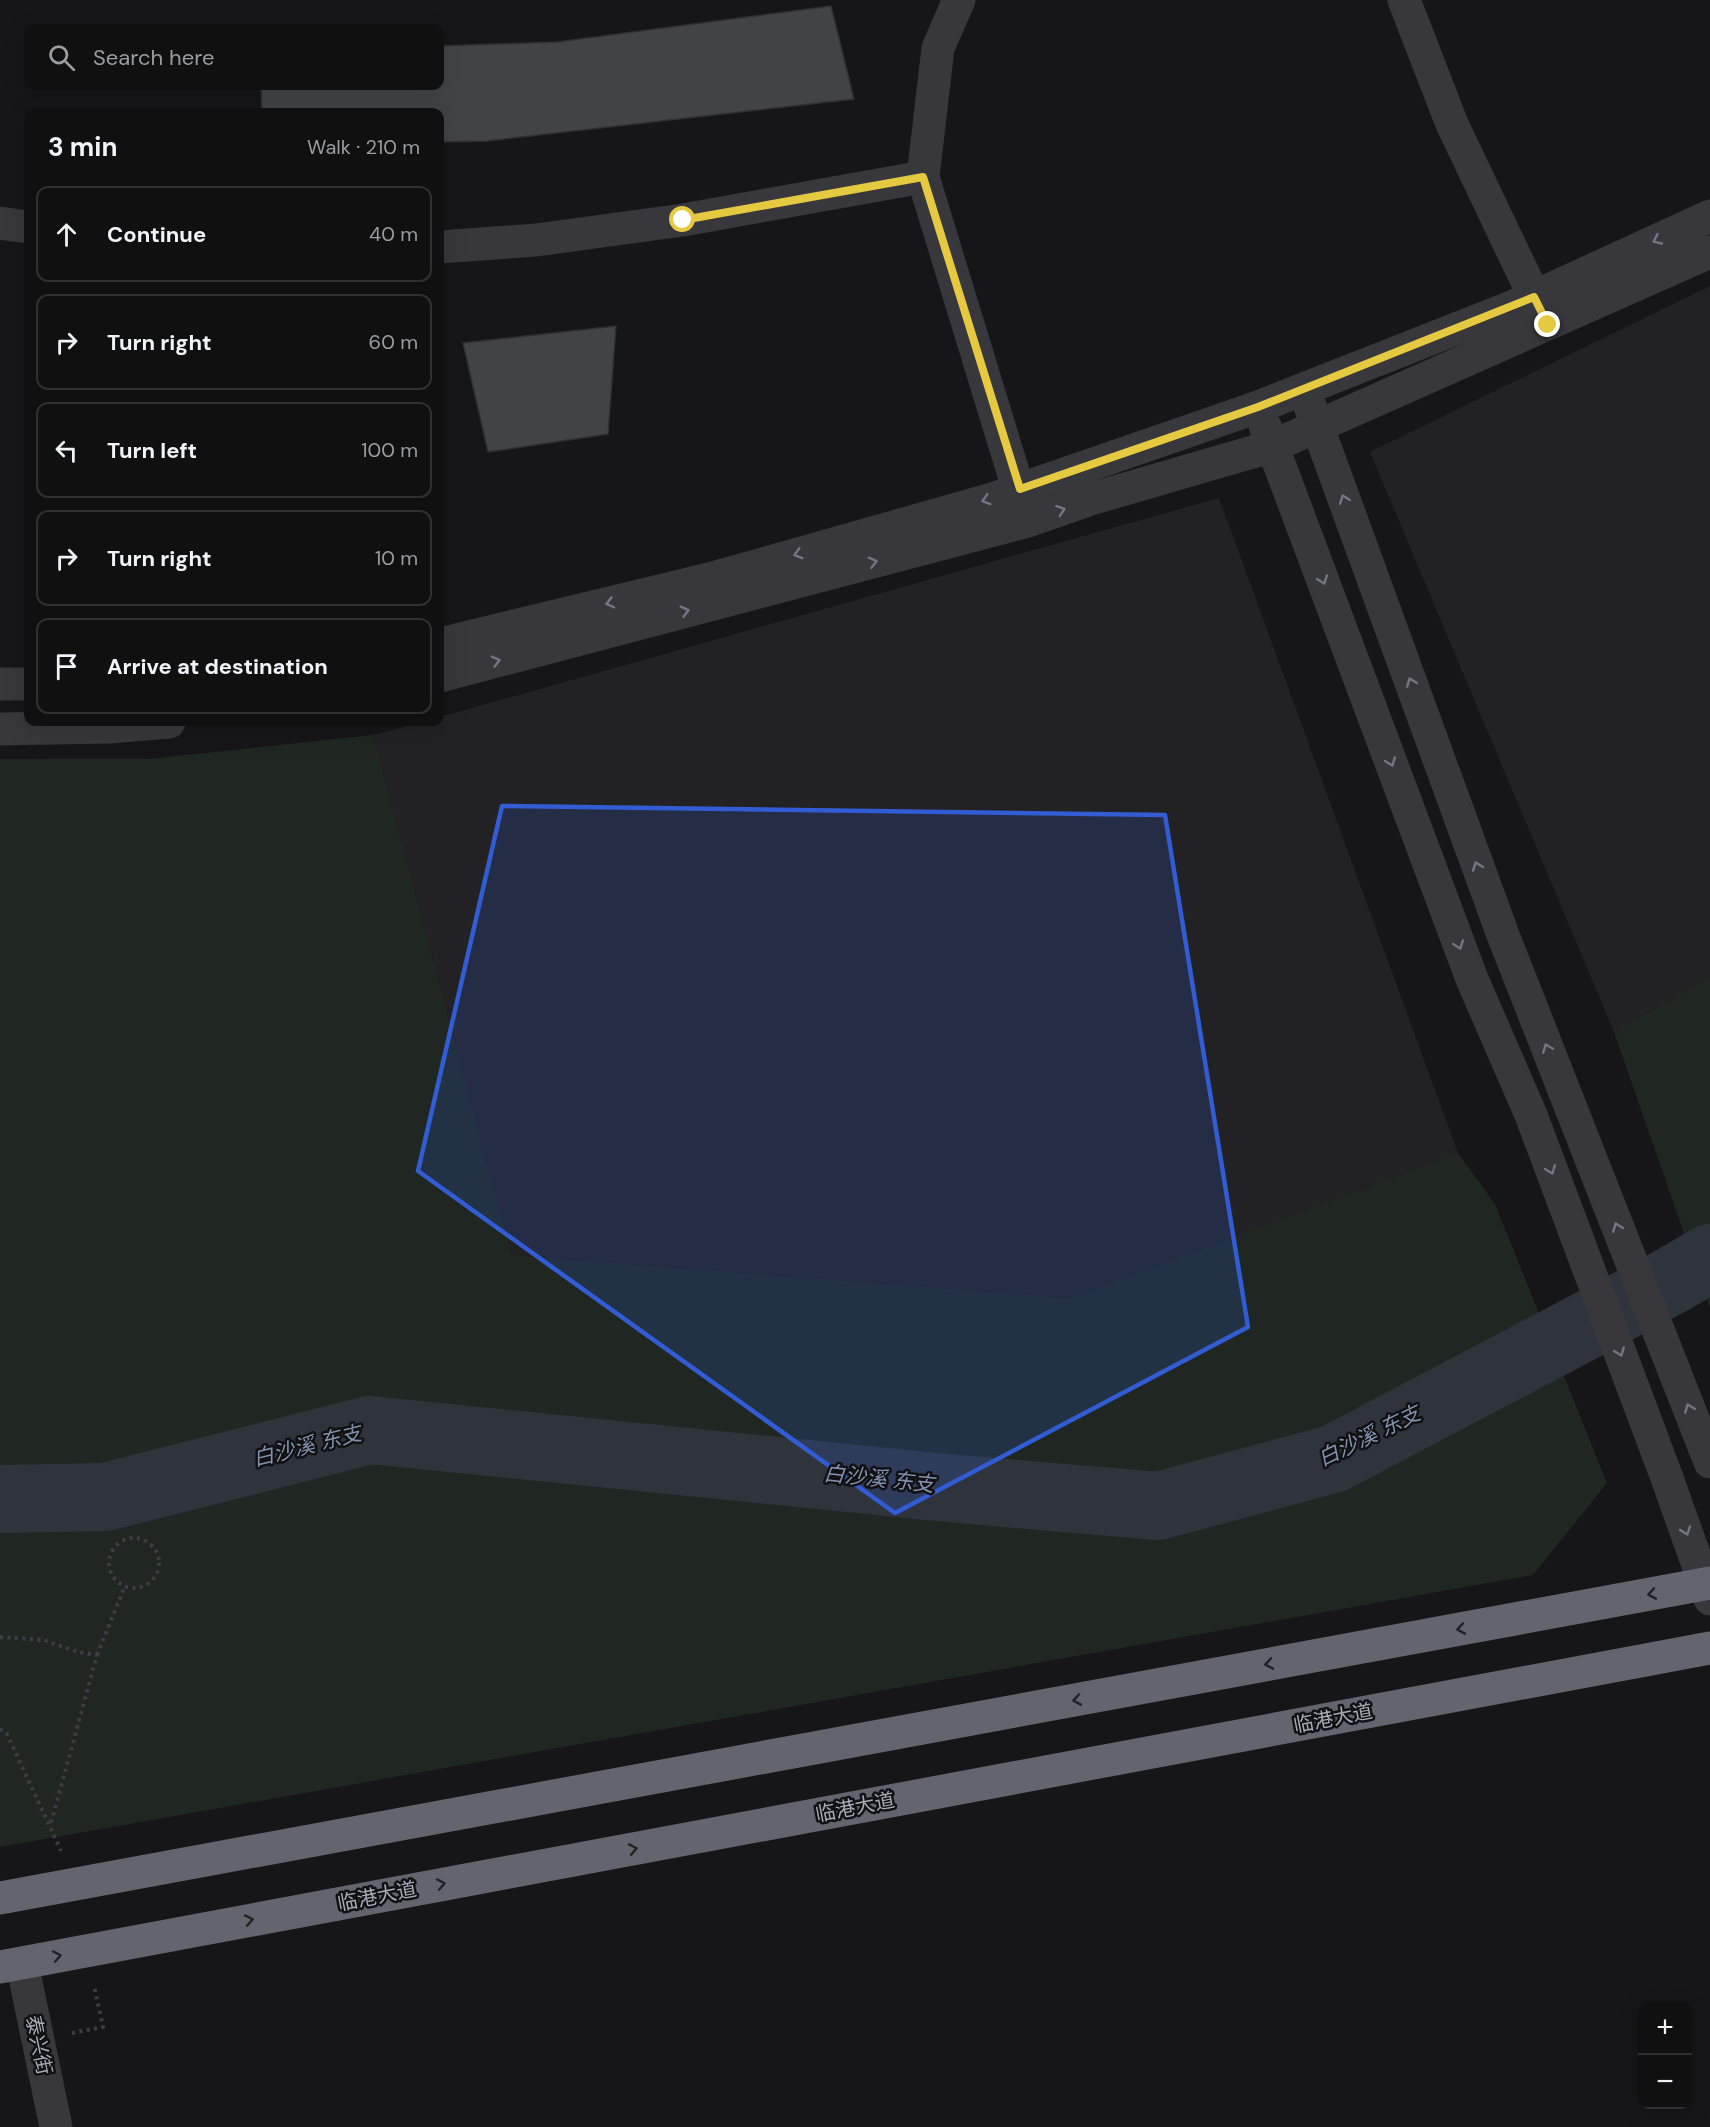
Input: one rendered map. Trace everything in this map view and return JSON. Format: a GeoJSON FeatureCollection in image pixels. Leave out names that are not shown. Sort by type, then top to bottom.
{"type":"FeatureCollection","features":[{"type":"Feature","properties":{"kind":"highway"},"geometry":{"type":"LineString","coordinates":[[0,1898],[1708,1589]]}},
{"type":"Feature","properties":{"kind":"highway","name":"临港大道"},"geometry":{"type":"LineString","coordinates":[[11,1965],[1710,1648]]}},
{"type":"Feature","properties":{"kind":"street"},"geometry":{"type":"LineString","coordinates":[[959,0],[938,48],[923,177],[1028,521]]}},
{"type":"Feature","properties":{"kind":"street"},"geometry":{"type":"LineString","coordinates":[[1404,0],[1452,124],[1541,311]]}},
{"type":"Feature","properties":{"kind":"street"},"geometry":{"type":"LineString","coordinates":[[444,247],[536,240],[683,220],[923,177]]}},
{"type":"Feature","properties":{"kind":"street"},"geometry":{"type":"LineString","coordinates":[[444,675],[1028,521],[1094,498],[1273,446],[1317,426],[1541,311],[1710,216]]}},
{"type":"Feature","properties":{"kind":"street"},"geometry":{"type":"LineString","coordinates":[[0,223],[24,226]]}},
{"type":"Feature","properties":{"kind":"street"},"geometry":{"type":"LineString","coordinates":[[444,643],[713,578],[990,500],[1258,407],[1304,387],[1541,311],[1710,252]]}},
{"type":"Feature","properties":{"kind":"street"},"geometry":{"type":"LineString","coordinates":[[1304,387],[1503,935],[1710,1462]]}},
{"type":"Feature","properties":{"kind":"street"},"geometry":{"type":"LineString","coordinates":[[1258,407],[1472,979],[1531,1115],[1708,1589]]}},
{"type":"Feature","properties":{"kind":"street"},"geometry":{"type":"LineString","coordinates":[[0,684],[24,684]]}},
{"type":"Feature","properties":{"kind":"street"},"geometry":{"type":"LineString","coordinates":[[0,729],[121,726]]}},
{"type":"Feature","properties":{"kind":"street","name":"泰兴街"},"geometry":{"type":"LineString","coordinates":[[11,1965],[56,2127]]}},
{"type":"Feature","properties":{"kind":"path"},"geometry":{"type":"LineString","coordinates":[[131,1538],[148,1542],[158,1553],[160,1561],[156,1576],[143,1586],[136,1588],[125,1586],[114,1577],[110,1569],[111,1553],[123,1540],[131,1538]]}},
{"type":"Feature","properties":{"kind":"path"},"geometry":{"type":"LineString","coordinates":[[50,1827],[97,1655],[125,1586]]}},
{"type":"Feature","properties":{"kind":"path"},"geometry":{"type":"LineString","coordinates":[[0,1637],[44,1640],[78,1652],[97,1655]]}},
{"type":"Feature","properties":{"kind":"highlighted area"},"geometry":{"type":"Polygon","coordinates":[[[502,806],[1165,815],[1248,1327],[895,1513],[418,1171],[502,806]]]}},
{"type":"Feature","properties":{"kind":"shaded area"},"geometry":{"type":"Polygon","coordinates":[[[1710,286],[1710,977],[1614,1032],[1370,452],[1710,286]]]}},
{"type":"Feature","properties":{"kind":"shaded area"},"geometry":{"type":"Polygon","coordinates":[[[1219,498],[1458,1153],[1070,1298],[512,1255],[373,735],[408,726],[444,726],[444,716],[1219,498]]]}},
{"type":"Feature","properties":{"kind":"shaded area"},"geometry":{"type":"Polygon","coordinates":[[[373,735],[512,1255],[1070,1298],[1458,1153],[1495,1204],[1607,1483],[1533,1575],[0,1847],[0,759],[148,759],[373,735]]]}},
{"type":"Feature","properties":{"kind":"shaded area"},"geometry":{"type":"Polygon","coordinates":[[[1710,977],[1710,1308],[1614,1032],[1710,977]]]}},
{"type":"Feature","properties":{"kind":"building"},"geometry":{"type":"Polygon","coordinates":[[[831,6],[854,99],[487,141],[444,142],[444,108],[262,108],[261,90],[444,90],[444,46],[557,42],[831,6]]]}},
{"type":"Feature","properties":{"kind":"building"},"geometry":{"type":"Polygon","coordinates":[[[616,326],[608,434],[488,452],[463,343],[616,326]]]}},
{"type":"Feature","properties":{"kind":"waterway","name":"白沙溪 东支"},"geometry":{"type":"LineString","coordinates":[[0,1499],[105,1497],[370,1430],[947,1488],[1158,1506],[1333,1459],[1669,1282],[1710,1258]]}},
{"type":"Feature","properties":{"kind":"route"},"geometry":{"type":"LineString","coordinates":[[683,220],[923,177],[1020,489],[1258,407],[1534,297],[1548,325]]}}]}
